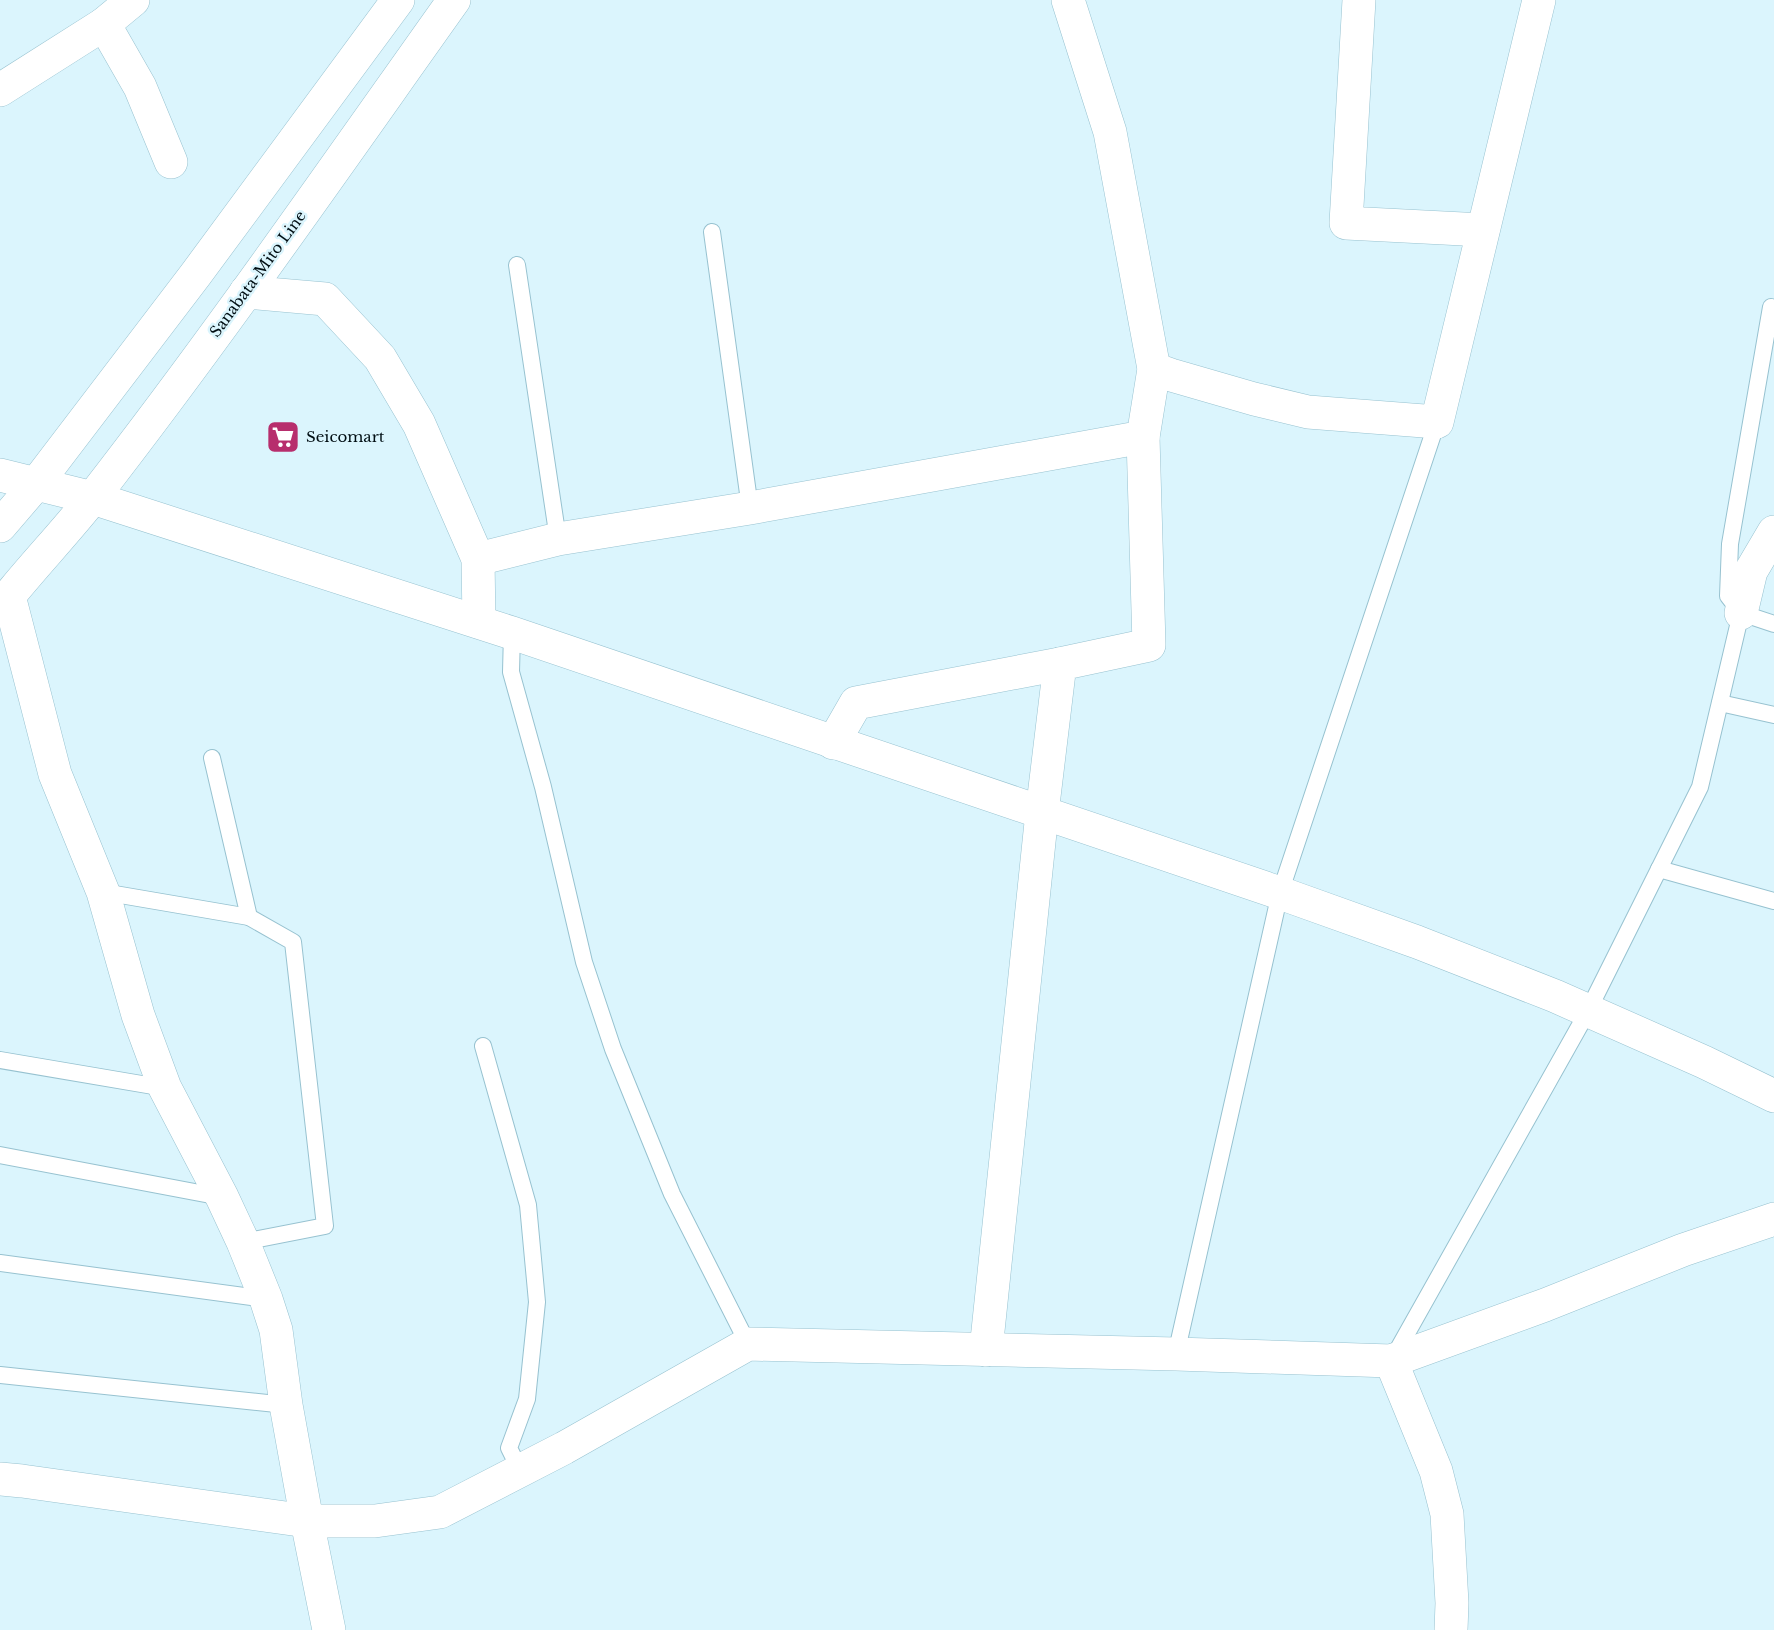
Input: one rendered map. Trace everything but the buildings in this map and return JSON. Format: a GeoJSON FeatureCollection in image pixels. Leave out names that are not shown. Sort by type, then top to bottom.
{"type":"FeatureCollection","features":[{"type":"Feature","properties":{"kind":"street"},"geometry":{"type":"LineString","coordinates":[[0,90],[104,24],[133,0]]}},
{"type":"Feature","properties":{"kind":"street"},"geometry":{"type":"LineString","coordinates":[[0,526],[36,484],[196,274],[398,0]]}},
{"type":"Feature","properties":{"kind":"street","name":"Sanabata-Mito Line"},"geometry":{"type":"LineString","coordinates":[[4,601],[93,498],[246,292],[454,0]]}},
{"type":"Feature","properties":{"kind":"street"},"geometry":{"type":"LineString","coordinates":[[833,743],[856,703],[1149,645],[1143,437],[1154,369],[1110,132],[1068,0]]}},
{"type":"Feature","properties":{"kind":"street"},"geometry":{"type":"LineString","coordinates":[[1359,0],[1346,223],[1483,230]]}},
{"type":"Feature","properties":{"kind":"street"},"geometry":{"type":"LineString","coordinates":[[1154,369],[1254,399],[1308,412],[1437,422],[1539,0]]}},
{"type":"Feature","properties":{"kind":"street"},"geometry":{"type":"LineString","coordinates":[[104,24],[140,87],[171,162]]}},
{"type":"Feature","properties":{"kind":"street"},"geometry":{"type":"LineString","coordinates":[[246,292],[325,299],[380,358],[419,424],[478,560],[479,622]]}},
{"type":"Feature","properties":{"kind":"street"},"geometry":{"type":"LineString","coordinates":[[478,560],[558,539],[750,508],[1143,437]]}},
{"type":"Feature","properties":{"kind":"street"},"geometry":{"type":"LineString","coordinates":[[0,475],[93,498],[479,622],[1280,894],[1427,946],[1554,996],[1704,1062],[1774,1096]]}},
{"type":"Feature","properties":{"kind":"street"},"geometry":{"type":"LineString","coordinates":[[1741,613],[1751,571],[1774,532]]}},
{"type":"Feature","properties":{"kind":"street"},"geometry":{"type":"LineString","coordinates":[[4,601],[55,774],[103,892],[138,1015],[165,1088],[243,1242],[276,1330],[286,1405],[329,1630]]}},
{"type":"Feature","properties":{"kind":"street"},"geometry":{"type":"LineString","coordinates":[[986,1350],[1042,813],[1060,664]]}},
{"type":"Feature","properties":{"kind":"street"},"geometry":{"type":"LineString","coordinates":[[0,1479],[307,1521],[375,1521],[440,1512],[564,1448],[748,1344],[1391,1361],[1545,1305],[1683,1250],[1774,1219]]}},
{"type":"Feature","properties":{"kind":"street"},"geometry":{"type":"LineString","coordinates":[[1391,1361],[1436,1471],[1447,1515],[1452,1603],[1451,1630]]}},
{"type":"Feature","properties":{"kind":"lane"},"geometry":{"type":"LineString","coordinates":[[712,232],[750,508]]}},
{"type":"Feature","properties":{"kind":"lane"},"geometry":{"type":"LineString","coordinates":[[517,265],[558,539]]}},
{"type":"Feature","properties":{"kind":"lane"},"geometry":{"type":"LineString","coordinates":[[1771,307],[1730,544],[1728,596],[1741,613],[1774,624]]}},
{"type":"Feature","properties":{"kind":"lane"},"geometry":{"type":"LineString","coordinates":[[1176,1354],[1280,894],[1437,422]]}},
{"type":"Feature","properties":{"kind":"lane"},"geometry":{"type":"LineString","coordinates":[[1391,1361],[1588,1011],[1700,788],[1741,613]]}},
{"type":"Feature","properties":{"kind":"lane"},"geometry":{"type":"LineString","coordinates":[[512,633],[511,672],[543,788],[584,962],[613,1049],[672,1194],[748,1344]]}},
{"type":"Feature","properties":{"kind":"lane"},"geometry":{"type":"LineString","coordinates":[[1720,703],[1774,715]]}},
{"type":"Feature","properties":{"kind":"lane"},"geometry":{"type":"LineString","coordinates":[[212,758],[249,917]]}},
{"type":"Feature","properties":{"kind":"lane"},"geometry":{"type":"LineString","coordinates":[[1659,869],[1774,901]]}},
{"type":"Feature","properties":{"kind":"lane"},"geometry":{"type":"LineString","coordinates":[[103,892],[249,917],[293,942],[325,1226],[243,1242]]}},
{"type":"Feature","properties":{"kind":"lane"},"geometry":{"type":"LineString","coordinates":[[483,1046],[528,1204],[537,1302],[527,1399],[509,1448],[520,1470]]}},
{"type":"Feature","properties":{"kind":"lane"},"geometry":{"type":"LineString","coordinates":[[0,1060],[165,1088]]}},
{"type":"Feature","properties":{"kind":"lane"},"geometry":{"type":"LineString","coordinates":[[0,1155],[222,1197]]}},
{"type":"Feature","properties":{"kind":"lane"},"geometry":{"type":"LineString","coordinates":[[0,1263],[266,1299]]}},
{"type":"Feature","properties":{"kind":"lane"},"geometry":{"type":"LineString","coordinates":[[0,1376],[286,1405]]}},
{"type":"Feature","properties":{"kind":"place","name":"Seicomart"},"geometry":{"type":"Point","coordinates":[283,437]}}]}
